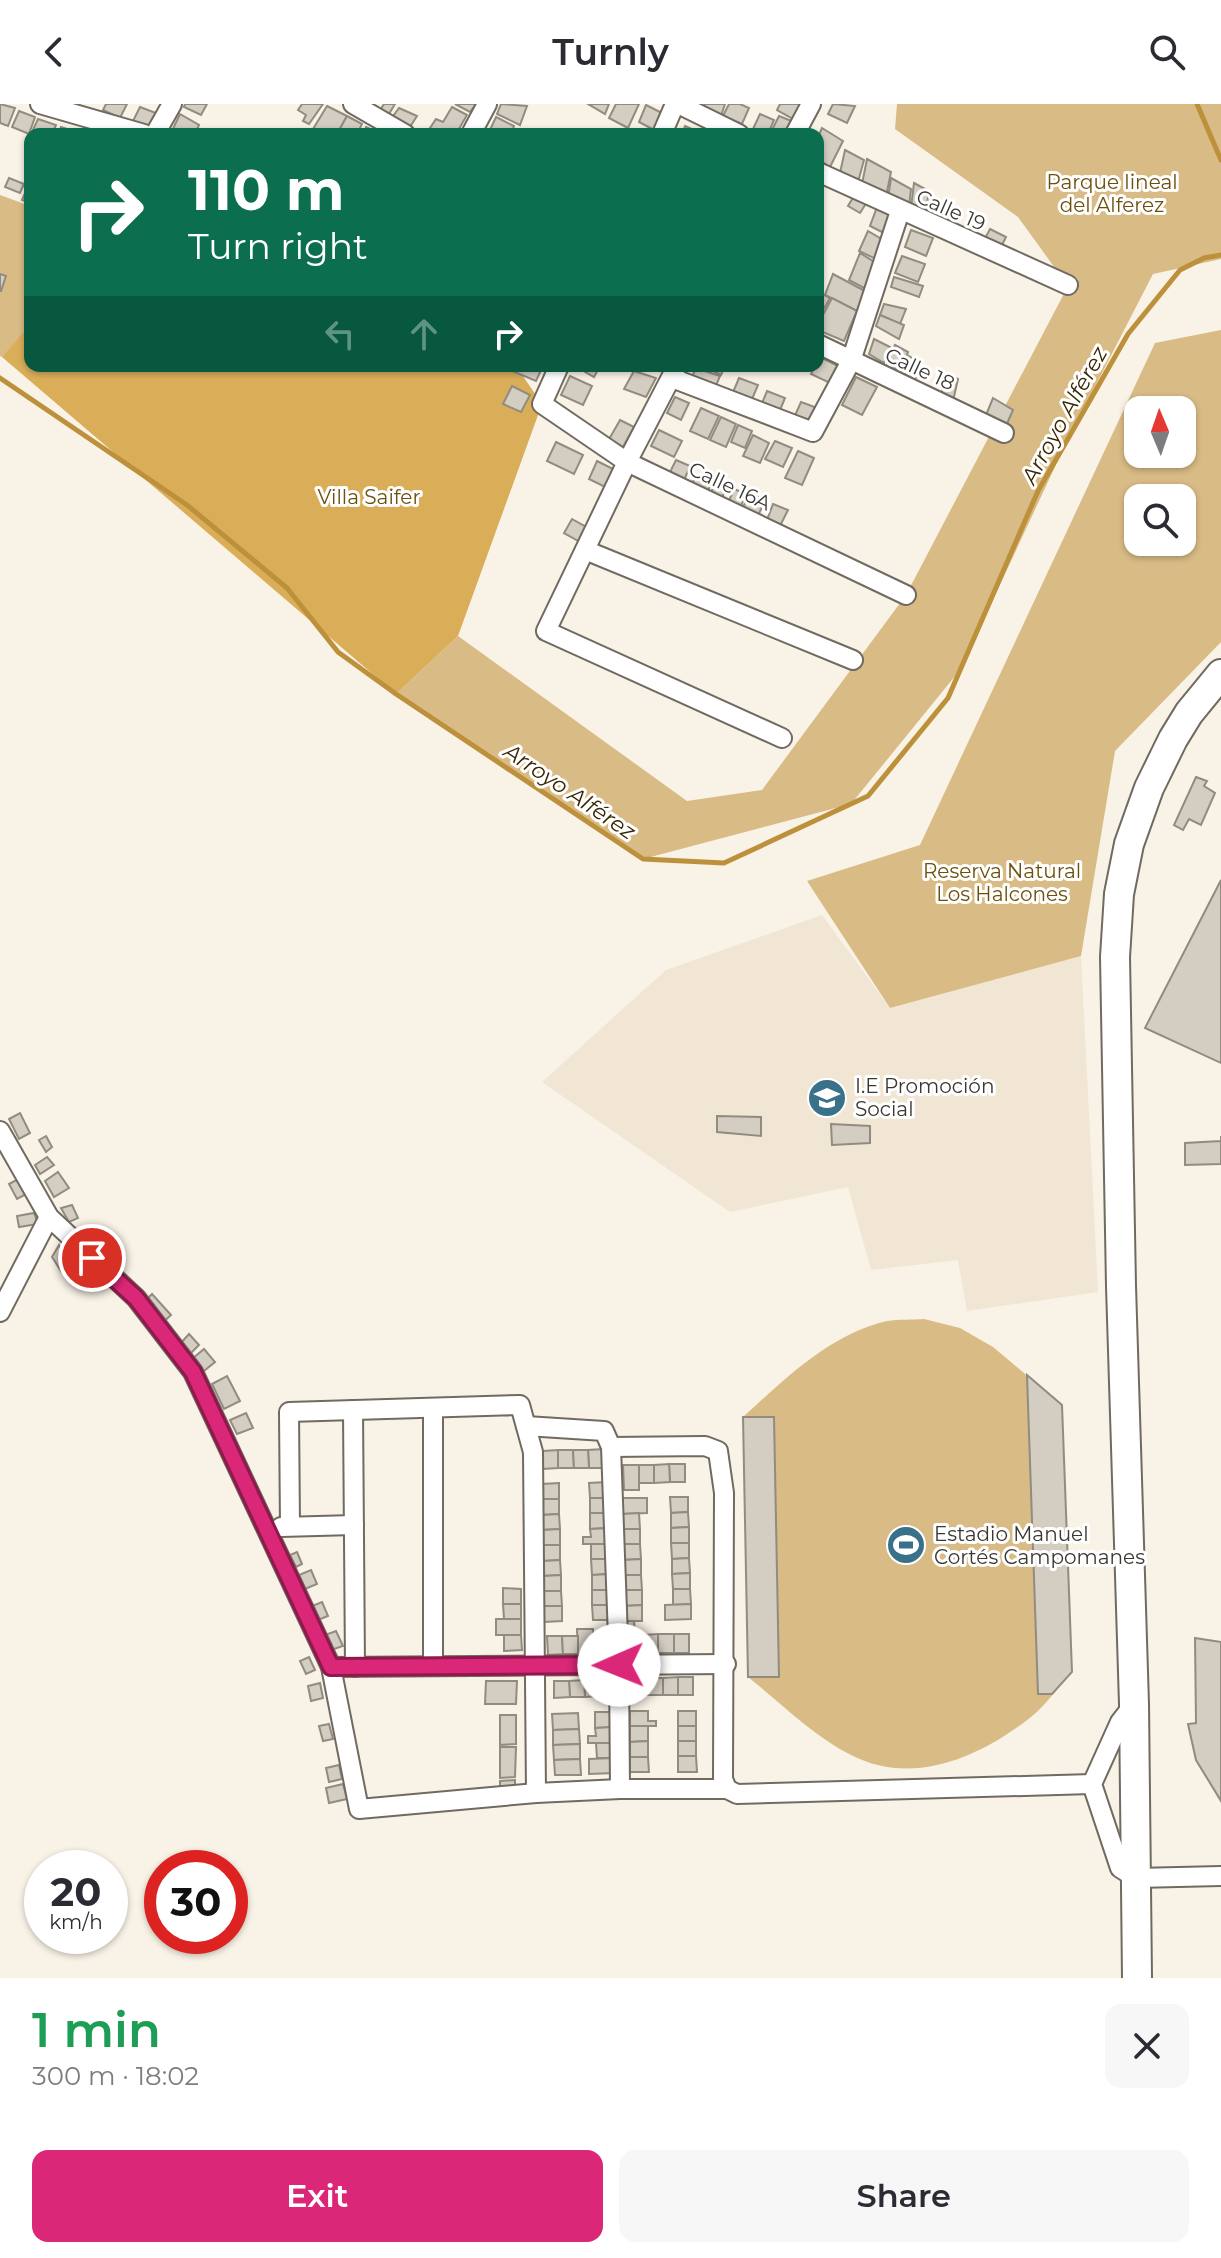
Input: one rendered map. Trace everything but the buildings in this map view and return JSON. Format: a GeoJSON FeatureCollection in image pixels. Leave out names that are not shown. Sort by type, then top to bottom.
{"type":"FeatureCollection","features":[{"type":"Feature","properties":{"kind":"main road"},"geometry":{"type":"LineString","coordinates":[[1137,1978],[1134,1704],[1116,1041],[1115,957],[1119,894],[1129,844],[1149,788],[1189,713],[1221,674]]}},
{"type":"Feature","properties":{"kind":"street"},"geometry":{"type":"LineString","coordinates":[[40,104],[123,128]]}},
{"type":"Feature","properties":{"kind":"street"},"geometry":{"type":"LineString","coordinates":[[158,128],[172,104]]}},
{"type":"Feature","properties":{"kind":"street"},"geometry":{"type":"LineString","coordinates":[[353,104],[395,128]]}},
{"type":"Feature","properties":{"kind":"street"},"geometry":{"type":"LineString","coordinates":[[474,128],[487,104]]}},
{"type":"Feature","properties":{"kind":"street"},"geometry":{"type":"LineString","coordinates":[[665,128],[677,104],[727,128]]}},
{"type":"Feature","properties":{"kind":"street"},"geometry":{"type":"LineString","coordinates":[[798,128],[811,104]]}},
{"type":"Feature","properties":{"kind":"street","name":"Calle 19"},"geometry":{"type":"LineString","coordinates":[[824,175],[1068,285]]}},
{"type":"Feature","properties":{"kind":"street"},"geometry":{"type":"LineString","coordinates":[[782,738],[546,631],[674,372],[813,432],[851,361],[900,211]]}},
{"type":"Feature","properties":{"kind":"street","name":"Calle 18"},"geometry":{"type":"LineString","coordinates":[[824,347],[1004,433]]}},
{"type":"Feature","properties":{"kind":"street","name":"Calle 16A"},"geometry":{"type":"LineString","coordinates":[[556,372],[542,404],[627,462],[906,595]]}},
{"type":"Feature","properties":{"kind":"street"},"geometry":{"type":"LineString","coordinates":[[585,550],[853,660]]}},
{"type":"Feature","properties":{"kind":"street"},"geometry":{"type":"LineString","coordinates":[[0,1131],[49,1217],[136,1298],[193,1372],[331,1667],[359,1809],[536,1793],[620,1789],[727,1789],[737,1794],[1092,1784]]}},
{"type":"Feature","properties":{"kind":"street"},"geometry":{"type":"LineString","coordinates":[[0,1312],[49,1217]]}},
{"type":"Feature","properties":{"kind":"street"},"geometry":{"type":"LineString","coordinates":[[290,1526],[289,1412],[520,1405],[533,1452],[536,1793]]}},
{"type":"Feature","properties":{"kind":"street"},"geometry":{"type":"LineString","coordinates":[[433,1408],[433,1666]]}},
{"type":"Feature","properties":{"kind":"street"},"geometry":{"type":"LineString","coordinates":[[353,1410],[355,1667]]}},
{"type":"Feature","properties":{"kind":"street"},"geometry":{"type":"LineString","coordinates":[[526,1426],[604,1431],[611,1447],[620,1789]]}},
{"type":"Feature","properties":{"kind":"street"},"geometry":{"type":"LineString","coordinates":[[611,1447],[705,1446],[718,1451],[724,1493],[726,1664],[723,1779],[727,1789]]}},
{"type":"Feature","properties":{"kind":"street"},"geometry":{"type":"LineString","coordinates":[[266,1527],[354,1525]]}},
{"type":"Feature","properties":{"kind":"street"},"geometry":{"type":"LineString","coordinates":[[331,1667],[726,1664]]}},
{"type":"Feature","properties":{"kind":"street"},"geometry":{"type":"LineString","coordinates":[[1134,1704],[1120,1722],[1092,1784],[1120,1868],[1136,1878],[1221,1876]]}},
{"type":"Feature","properties":{"kind":"shaded area","name":"I.E Promoción Social"},"geometry":{"type":"Polygon","coordinates":[[[822,915],[890,1008],[1081,956],[1098,1292],[967,1311],[958,1260],[871,1270],[848,1187],[730,1212],[542,1082],[666,970],[822,915]]]}},
{"type":"Feature","properties":{"kind":"green space","name":"Parque lineal del Alferez"},"geometry":{"type":"Polygon","coordinates":[[[897,104],[1221,104],[1221,259],[1153,274],[1068,439],[960,670],[851,804],[643,859],[396,694],[458,636],[687,801],[762,790],[906,595],[1068,286],[1018,217],[895,129],[897,104]]]}},
{"type":"Feature","properties":{"kind":"green space"},"geometry":{"type":"Polygon","coordinates":[[[0,195],[24,204],[24,333],[0,356],[0,195]]]}},
{"type":"Feature","properties":{"kind":"green space","name":"Reserva Natural Los Halcones"},"geometry":{"type":"Polygon","coordinates":[[[1221,330],[1221,642],[1115,751],[1081,956],[890,1008],[807,881],[920,845],[1124,409],[1124,468],[1196,468],[1196,396],[1130,396],[1155,343],[1221,330]]]}},
{"type":"Feature","properties":{"kind":"green space","name":"Villa Saifer"},"geometry":{"type":"Polygon","coordinates":[[[24,332],[24,372],[520,372],[542,404],[458,636],[396,694],[2,357],[24,332]]]}},
{"type":"Feature","properties":{"kind":"green space","name":"Estadio Manuel Cortés Campomanes"},"geometry":{"type":"Polygon","coordinates":[[[924,1319],[960,1328],[993,1347],[1062,1405],[1072,1672],[1037,1712],[990,1744],[945,1763],[922,1768],[898,1768],[874,1764],[837,1747],[810,1729],[748,1677],[743,1417],[809,1360],[846,1336],[887,1321],[924,1319]]]}},
{"type":"Feature","properties":{"kind":"waterway"},"geometry":{"type":"LineString","coordinates":[[1197,104],[1221,160]]}},
{"type":"Feature","properties":{"kind":"waterway","name":"Arroyo Alférez"},"geometry":{"type":"LineString","coordinates":[[0,378],[187,505],[287,588],[338,652],[396,694],[643,859],[724,863],[868,796],[948,698],[1038,491],[1128,334],[1180,270],[1204,258],[1221,255]]}},
{"type":"Feature","properties":{"kind":"place","name":"I.E Promoción Social"},"geometry":{"type":"Point","coordinates":[827,1098]}},
{"type":"Feature","properties":{"kind":"place","name":"Estadio Manuel Cortés Campomanes"},"geometry":{"type":"Point","coordinates":[906,1545]}},
{"type":"Feature","properties":{"kind":"route"},"geometry":{"type":"LineString","coordinates":[[92,1258],[136,1298],[193,1372],[331,1667],[619,1665]]}}]}
